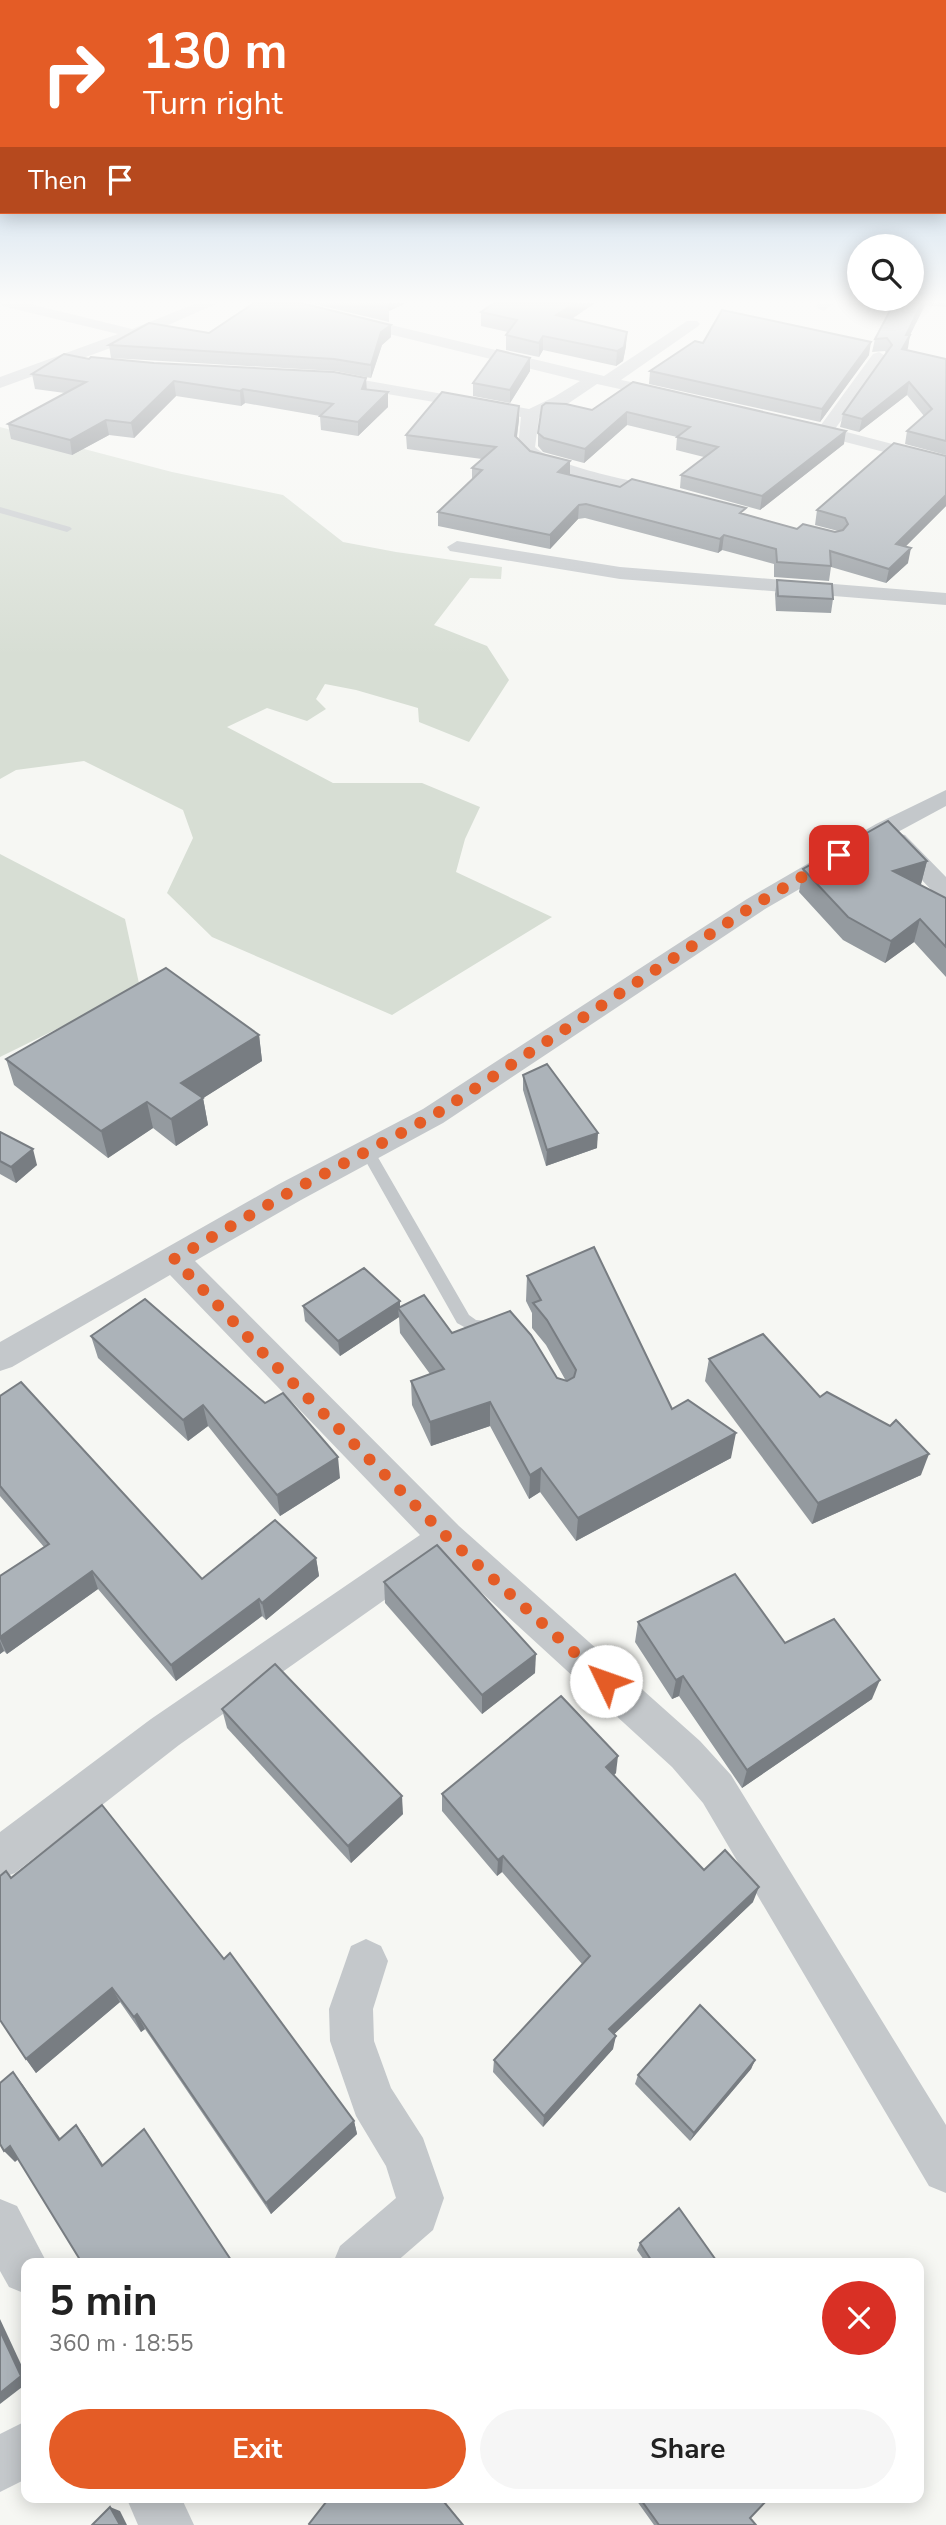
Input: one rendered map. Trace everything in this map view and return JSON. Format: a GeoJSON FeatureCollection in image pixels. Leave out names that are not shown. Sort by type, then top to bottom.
{"type":"FeatureCollection","features":[{"type":"Feature","properties":{"kind":"street"},"geometry":{"type":"LineString","coordinates":[[529,421],[526,448],[530,455],[571,469],[682,498]]}},
{"type":"Feature","properties":{"kind":"street"},"geometry":{"type":"LineString","coordinates":[[784,421],[946,463]]}},
{"type":"Feature","properties":{"kind":"street"},"geometry":{"type":"LineString","coordinates":[[825,431],[832,421]]}},
{"type":"Feature","properties":{"kind":"street"},"geometry":{"type":"LineString","coordinates":[[457,547],[620,573],[946,599]]}},
{"type":"Feature","properties":{"kind":"street"},"geometry":{"type":"LineString","coordinates":[[0,1358],[461,1099],[756,904],[946,797]]}},
{"type":"Feature","properties":{"kind":"street"},"geometry":{"type":"LineString","coordinates":[[885,829],[946,891]]}},
{"type":"Feature","properties":{"kind":"street"},"geometry":{"type":"LineString","coordinates":[[174,1259],[264,1354],[446,1536],[686,1754],[717,1789],[946,2169]]}},
{"type":"Feature","properties":{"kind":"street"},"geometry":{"type":"LineString","coordinates":[[0,1858],[165,1732],[446,1536]]}},
{"type":"Feature","properties":{"kind":"street"},"geometry":{"type":"LineString","coordinates":[[363,2258],[416,2213],[420,2198],[407,2155],[372,2100],[352,2041],[351,2010],[366,1961]]}},
{"type":"Feature","properties":{"kind":"street"},"geometry":{"type":"LineString","coordinates":[[0,2223],[21,2261]]}},
{"type":"Feature","properties":{"kind":"street"},"geometry":{"type":"LineString","coordinates":[[0,2466],[21,2451]]}},
{"type":"Feature","properties":{"kind":"street"},"geometry":{"type":"LineString","coordinates":[[155,2503],[167,2525]]}},
{"type":"Feature","properties":{"kind":"lane"},"geometry":{"type":"LineString","coordinates":[[0,510],[67,529]]}},
{"type":"Feature","properties":{"kind":"lane"},"geometry":{"type":"LineString","coordinates":[[367,1151],[463,1319],[473,1326],[486,1327],[502,1322],[512,1324]]}},
{"type":"Feature","properties":{"kind":"shaded area"},"geometry":{"type":"Polygon","coordinates":[[[0,427],[172,472],[283,495],[343,542],[502,567],[501,579],[470,578],[434,625],[487,646],[509,680],[469,742],[419,722],[418,708],[325,684],[316,699],[326,709],[307,721],[267,708],[227,727],[333,783],[422,783],[480,807],[465,839],[456,872],[552,917],[392,1015],[212,937],[167,893],[193,838],[183,810],[84,761],[16,770],[0,779],[0,427]]]}},
{"type":"Feature","properties":{"kind":"shaded area"},"geometry":{"type":"Polygon","coordinates":[[[0,854],[125,919],[140,988],[0,1057],[0,854]]]}},
{"type":"Feature","properties":{"kind":"building"},"geometry":{"type":"Polygon","coordinates":[[[14,421],[104,421],[70,440],[8,424],[14,421]]]}},
{"type":"Feature","properties":{"kind":"building"},"geometry":{"type":"Polygon","coordinates":[[[418,421],[517,421],[515,436],[530,451],[570,461],[558,472],[620,487],[632,479],[746,508],[740,513],[797,529],[803,524],[835,532],[843,530],[848,524],[845,518],[817,510],[894,443],[946,456],[946,495],[896,544],[911,548],[889,569],[830,551],[831,566],[777,562],[776,549],[724,535],[720,539],[586,504],[579,505],[550,535],[438,512],[482,470],[472,468],[496,447],[406,435],[418,421]]]}},
{"type":"Feature","properties":{"kind":"building"},"geometry":{"type":"Polygon","coordinates":[[[540,421],[617,421],[585,449],[544,438],[538,433],[540,421]]]}},
{"type":"Feature","properties":{"kind":"building"},"geometry":{"type":"Polygon","coordinates":[[[664,421],[802,421],[846,431],[762,496],[681,475],[718,447],[677,437],[690,427],[664,421]]]}},
{"type":"Feature","properties":{"kind":"building"},"geometry":{"type":"Polygon","coordinates":[[[919,421],[946,421],[946,441],[907,431],[919,421]]]}},
{"type":"Feature","properties":{"kind":"building"},"geometry":{"type":"Polygon","coordinates":[[[777,580],[832,584],[833,599],[778,596],[777,580]]]}},
{"type":"Feature","properties":{"kind":"building"},"geometry":{"type":"Polygon","coordinates":[[[888,821],[927,861],[893,871],[946,898],[946,947],[920,919],[891,941],[848,917],[803,869],[888,821]]]}},
{"type":"Feature","properties":{"kind":"building"},"geometry":{"type":"Polygon","coordinates":[[[166,968],[259,1035],[181,1083],[203,1098],[171,1119],[147,1102],[101,1131],[6,1059],[166,968]]]}},
{"type":"Feature","properties":{"kind":"building"},"geometry":{"type":"Polygon","coordinates":[[[547,1064],[598,1133],[547,1150],[523,1075],[547,1064]]]}},
{"type":"Feature","properties":{"kind":"building"},"geometry":{"type":"Polygon","coordinates":[[[0,1132],[33,1149],[11,1167],[0,1161],[0,1132]]]}},
{"type":"Feature","properties":{"kind":"building"},"geometry":{"type":"Polygon","coordinates":[[[594,1247],[672,1409],[688,1400],[736,1433],[578,1518],[541,1468],[530,1475],[490,1402],[430,1422],[411,1381],[444,1369],[398,1308],[424,1295],[452,1333],[510,1311],[531,1335],[557,1378],[567,1381],[574,1377],[576,1370],[547,1320],[533,1303],[541,1300],[527,1276],[594,1247]]]}},
{"type":"Feature","properties":{"kind":"building"},"geometry":{"type":"Polygon","coordinates":[[[364,1268],[400,1301],[338,1341],[303,1306],[364,1268]]]}},
{"type":"Feature","properties":{"kind":"building"},"geometry":{"type":"Polygon","coordinates":[[[145,1299],[265,1403],[283,1393],[338,1457],[277,1495],[203,1405],[183,1420],[91,1336],[145,1299]]]}},
{"type":"Feature","properties":{"kind":"building"},"geometry":{"type":"Polygon","coordinates":[[[763,1334],[820,1397],[827,1392],[890,1426],[896,1420],[929,1454],[818,1503],[709,1359],[763,1334]]]}},
{"type":"Feature","properties":{"kind":"building"},"geometry":{"type":"Polygon","coordinates":[[[21,1382],[202,1579],[275,1520],[316,1558],[262,1603],[259,1599],[171,1665],[92,1571],[0,1637],[0,1576],[49,1544],[0,1486],[0,1396],[21,1382]]]}},
{"type":"Feature","properties":{"kind":"building"},"geometry":{"type":"Polygon","coordinates":[[[437,1545],[536,1654],[482,1695],[384,1582],[437,1545]]]}},
{"type":"Feature","properties":{"kind":"building"},"geometry":{"type":"Polygon","coordinates":[[[735,1574],[785,1643],[834,1619],[880,1680],[747,1770],[683,1676],[676,1680],[638,1622],[735,1574]]]}},
{"type":"Feature","properties":{"kind":"building"},"geometry":{"type":"Polygon","coordinates":[[[275,1664],[402,1796],[348,1846],[222,1709],[275,1664]]]}},
{"type":"Feature","properties":{"kind":"building"},"geometry":{"type":"Polygon","coordinates":[[[561,1696],[618,1756],[606,1767],[704,1870],[725,1850],[759,1887],[609,2029],[616,2036],[544,2116],[494,2060],[590,1956],[503,1856],[498,1860],[442,1794],[561,1696]]]}},
{"type":"Feature","properties":{"kind":"building"},"geometry":{"type":"Polygon","coordinates":[[[102,1805],[224,1959],[230,1953],[354,2121],[266,2203],[137,2014],[134,2017],[112,1988],[26,2059],[0,2020],[0,1876],[6,1871],[11,1878],[102,1805]]]}},
{"type":"Feature","properties":{"kind":"building"},"geometry":{"type":"Polygon","coordinates":[[[700,2005],[755,2060],[694,2133],[638,2075],[700,2005]]]}},
{"type":"Feature","properties":{"kind":"building"},"geometry":{"type":"Polygon","coordinates":[[[13,2072],[59,2140],[76,2125],[102,2166],[144,2129],[230,2258],[79,2258],[10,2146],[4,2151],[0,2144],[0,2083],[13,2072]]]}},
{"type":"Feature","properties":{"kind":"building"},"geometry":{"type":"Polygon","coordinates":[[[679,2208],[714,2258],[650,2258],[640,2243],[679,2208]]]}},
{"type":"Feature","properties":{"kind":"building"},"geometry":{"type":"Polygon","coordinates":[[[0,2331],[21,2376],[0,2393],[0,2331]]]}},
{"type":"Feature","properties":{"kind":"building"},"geometry":{"type":"Polygon","coordinates":[[[325,2503],[445,2503],[463,2525],[310,2525],[325,2503]]]}},
{"type":"Feature","properties":{"kind":"building"},"geometry":{"type":"Polygon","coordinates":[[[643,2503],[764,2503],[750,2518],[756,2525],[659,2525],[643,2503]]]}},
{"type":"Feature","properties":{"kind":"building"},"geometry":{"type":"Polygon","coordinates":[[[110,2507],[120,2525],[92,2525],[110,2507]]]}},
{"type":"Feature","properties":{"kind":"route"},"geometry":{"type":"LineString","coordinates":[[606,1681],[446,1536],[264,1354],[174,1259],[471,1093],[756,904],[839,855]]}}]}
